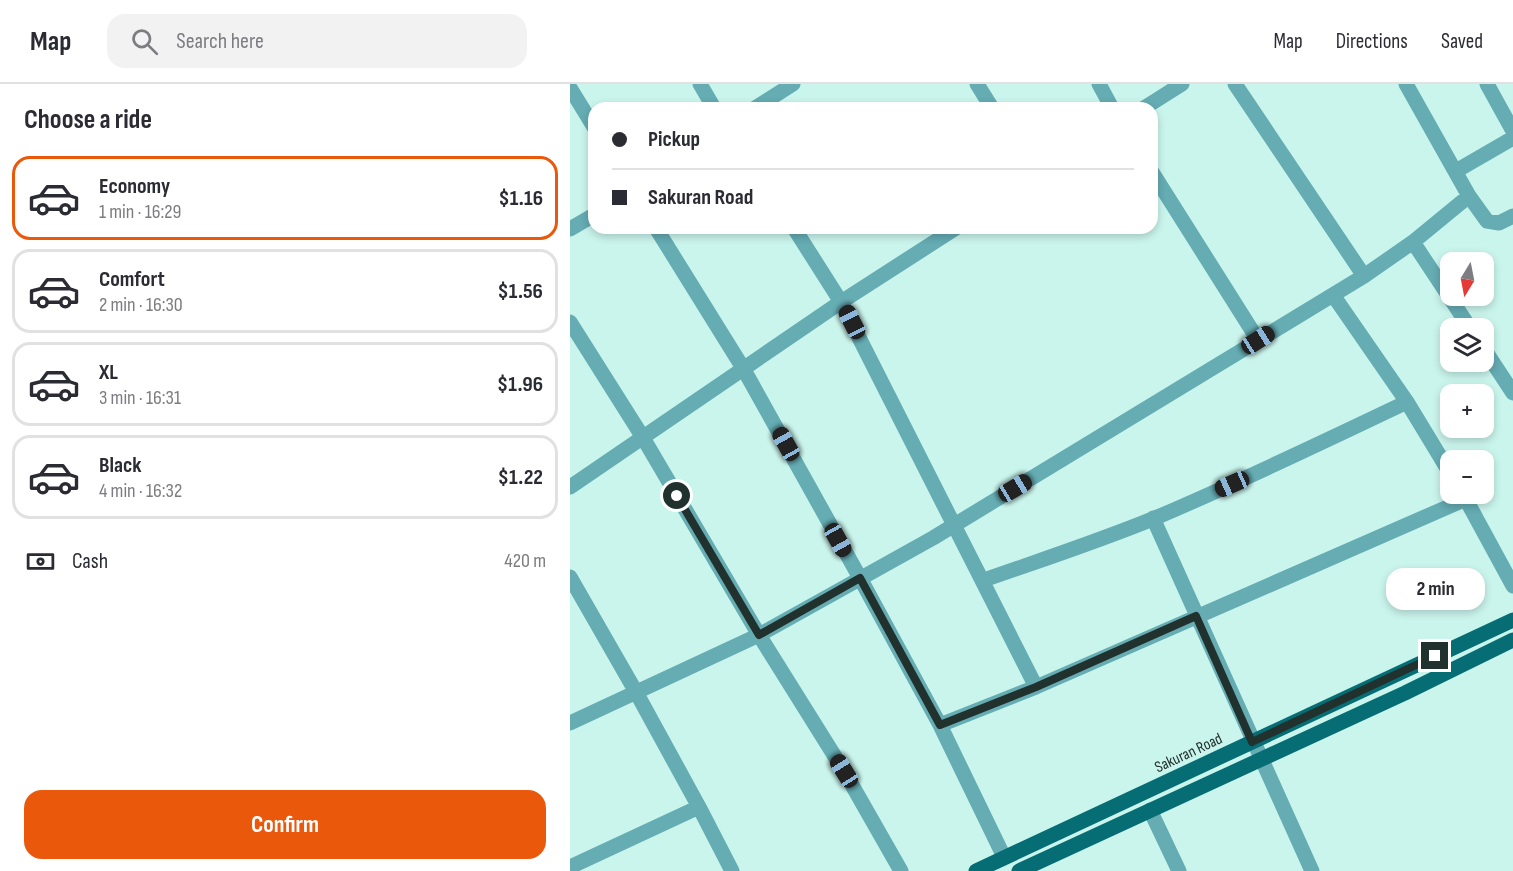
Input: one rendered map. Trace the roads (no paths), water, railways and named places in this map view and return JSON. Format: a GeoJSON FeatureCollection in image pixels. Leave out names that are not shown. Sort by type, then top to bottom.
{"type":"FeatureCollection","features":[{"type":"Feature","properties":{"kind":"main road","name":"Sakuran Road"},"geometry":{"type":"LineString","coordinates":[[976,871],[1513,620]]}},
{"type":"Feature","properties":{"kind":"main road"},"geometry":{"type":"LineString","coordinates":[[1019,871],[1405,693],[1513,640]]}},
{"type":"Feature","properties":{"kind":"main road"},"geometry":{"type":"LineString","coordinates":[[1396,675],[1405,693]]}},
{"type":"Feature","properties":{"kind":"street"},"geometry":{"type":"LineString","coordinates":[[700,84],[710,102]]}},
{"type":"Feature","properties":{"kind":"street"},"geometry":{"type":"LineString","coordinates":[[764,102],[793,84]]}},
{"type":"Feature","properties":{"kind":"street"},"geometry":{"type":"LineString","coordinates":[[977,84],[988,102]]}},
{"type":"Feature","properties":{"kind":"street"},"geometry":{"type":"LineString","coordinates":[[1099,84],[1109,102]]}},
{"type":"Feature","properties":{"kind":"street"},"geometry":{"type":"LineString","coordinates":[[1154,102],[1182,84]]}},
{"type":"Feature","properties":{"kind":"street"},"geometry":{"type":"LineString","coordinates":[[1235,84],[1364,276]]}},
{"type":"Feature","properties":{"kind":"street"},"geometry":{"type":"LineString","coordinates":[[1406,84],[1469,196],[1487,221],[1499,223],[1513,216]]}},
{"type":"Feature","properties":{"kind":"street"},"geometry":{"type":"LineString","coordinates":[[1487,84],[1513,131]]}},
{"type":"Feature","properties":{"kind":"street"},"geometry":{"type":"LineString","coordinates":[[570,88],[588,117]]}},
{"type":"Feature","properties":{"kind":"street"},"geometry":{"type":"LineString","coordinates":[[1456,171],[1513,138]]}},
{"type":"Feature","properties":{"kind":"street"},"geometry":{"type":"LineString","coordinates":[[1158,182],[1258,340]]}},
{"type":"Feature","properties":{"kind":"street"},"geometry":{"type":"LineString","coordinates":[[570,723],[759,635],[954,525],[1364,276],[1413,242],[1469,196]]}},
{"type":"Feature","properties":{"kind":"street"},"geometry":{"type":"LineString","coordinates":[[570,230],[588,218]]}},
{"type":"Feature","properties":{"kind":"street"},"geometry":{"type":"LineString","coordinates":[[660,234],[743,368],[860,578],[940,725],[1004,857]]}},
{"type":"Feature","properties":{"kind":"street"},"geometry":{"type":"LineString","coordinates":[[798,234],[841,302],[984,580],[1036,687]]}},
{"type":"Feature","properties":{"kind":"street"},"geometry":{"type":"LineString","coordinates":[[570,487],[841,302],[947,234]]}},
{"type":"Feature","properties":{"kind":"street"},"geometry":{"type":"LineString","coordinates":[[1413,242],[1463,318]]}},
{"type":"Feature","properties":{"kind":"street"},"geometry":{"type":"LineString","coordinates":[[1333,295],[1407,402],[1440,456]]}},
{"type":"Feature","properties":{"kind":"street"},"geometry":{"type":"LineString","coordinates":[[570,322],[642,436],[759,635],[844,771],[901,871]]}},
{"type":"Feature","properties":{"kind":"street"},"geometry":{"type":"LineString","coordinates":[[1494,359],[1508,374],[1513,393]]}},
{"type":"Feature","properties":{"kind":"street"},"geometry":{"type":"LineString","coordinates":[[984,580],[1153,518],[1271,467],[1407,402]]}},
{"type":"Feature","properties":{"kind":"street"},"geometry":{"type":"LineString","coordinates":[[940,725],[1036,687],[1447,504]]}},
{"type":"Feature","properties":{"kind":"street"},"geometry":{"type":"LineString","coordinates":[[1469,504],[1513,586]]}},
{"type":"Feature","properties":{"kind":"street"},"geometry":{"type":"LineString","coordinates":[[1153,518],[1311,871]]}},
{"type":"Feature","properties":{"kind":"street"},"geometry":{"type":"LineString","coordinates":[[570,577],[636,692],[732,871]]}},
{"type":"Feature","properties":{"kind":"street"},"geometry":{"type":"LineString","coordinates":[[570,867],[699,807]]}},
{"type":"Feature","properties":{"kind":"street"},"geometry":{"type":"LineString","coordinates":[[1150,810],[1179,871]]}}]}
